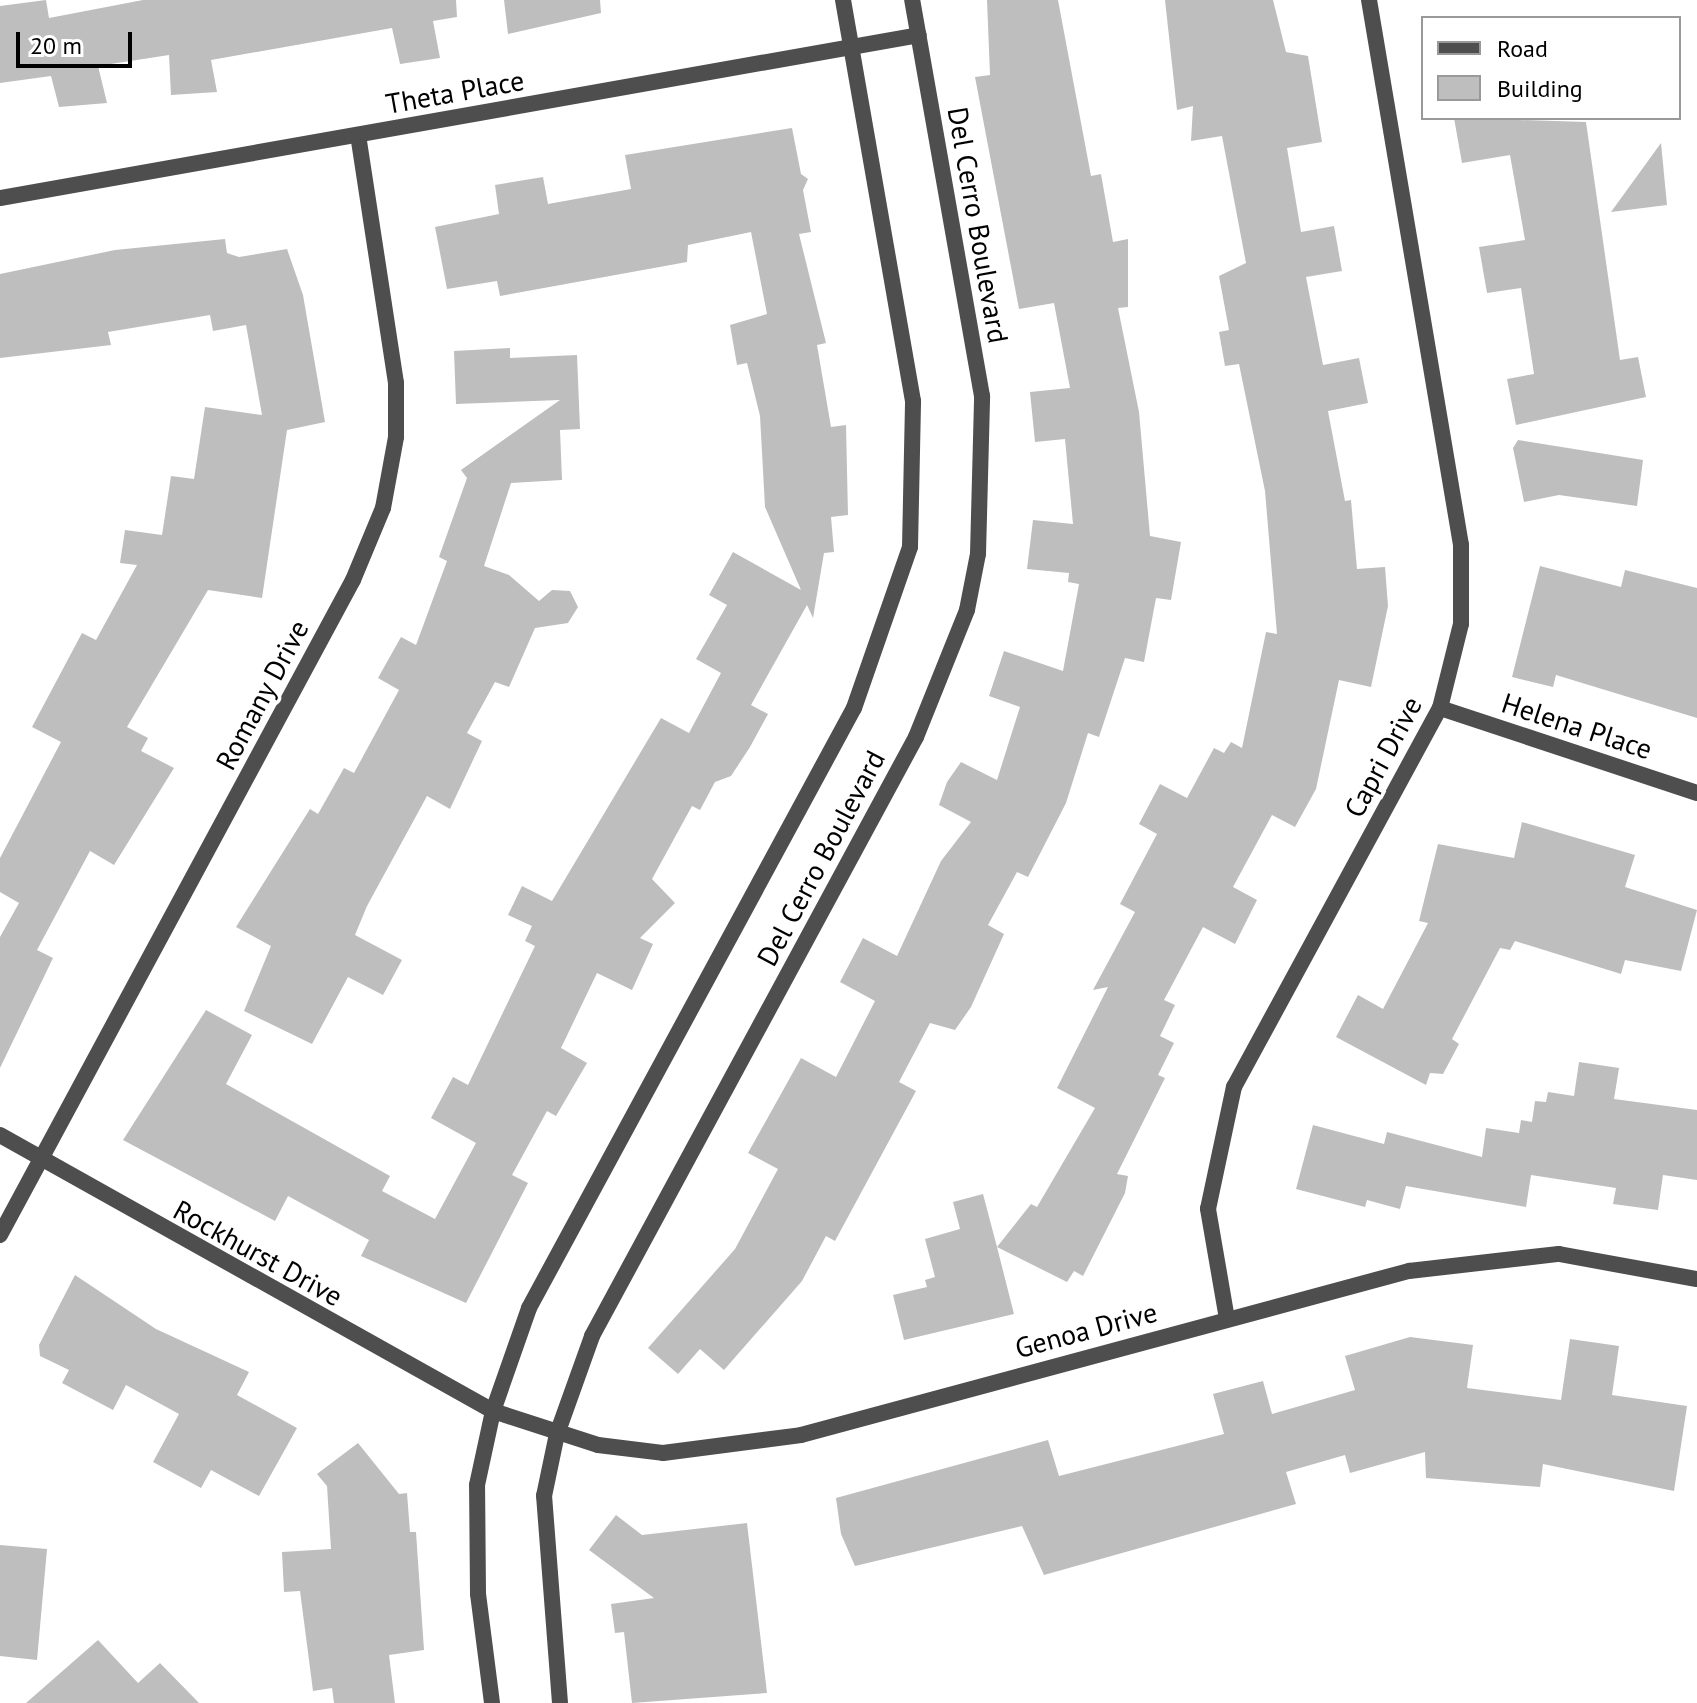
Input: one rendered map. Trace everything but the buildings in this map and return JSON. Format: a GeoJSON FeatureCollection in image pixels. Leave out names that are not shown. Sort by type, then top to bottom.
{"type":"FeatureCollection","features":[{"type":"Feature","properties":{"kind":"street","name":"Del Cerro Boulevard"},"geometry":{"type":"LineString","coordinates":[[492,1703],[478,1594],[477,1485],[493,1411],[529,1308],[854,708],[901,590],[910,547],[913,401],[843,0]]}},
{"type":"Feature","properties":{"kind":"street","name":"Del Cerro Boulevard"},"geometry":{"type":"LineString","coordinates":[[560,1703],[544,1496],[557,1434],[592,1336],[916,737],[967,610],[978,554],[982,396],[912,0]]}},
{"type":"Feature","properties":{"kind":"street","name":"Capri Drive"},"geometry":{"type":"LineString","coordinates":[[1227,1319],[1208,1209],[1234,1087],[1440,708],[1461,624],[1461,545],[1369,0]]}},
{"type":"Feature","properties":{"kind":"street","name":"Theta Place"},"geometry":{"type":"LineString","coordinates":[[0,198],[919,35]]}},
{"type":"Feature","properties":{"kind":"street","name":"Romany Drive"},"geometry":{"type":"LineString","coordinates":[[0,1235],[353,580],[383,508],[396,437],[396,383],[358,135]]}},
{"type":"Feature","properties":{"kind":"street","name":"Helena Place"},"geometry":{"type":"LineString","coordinates":[[1440,708],[1697,793]]}},
{"type":"Feature","properties":{"kind":"street","name":"Rockhurst Drive"},"geometry":{"type":"LineString","coordinates":[[0,1135],[493,1411]]}},
{"type":"Feature","properties":{"kind":"street","name":"Genoa Drive"},"geometry":{"type":"LineString","coordinates":[[493,1411],[557,1434],[663,1453],[801,1435],[1409,1271],[1559,1254],[1697,1279]]}}]}
